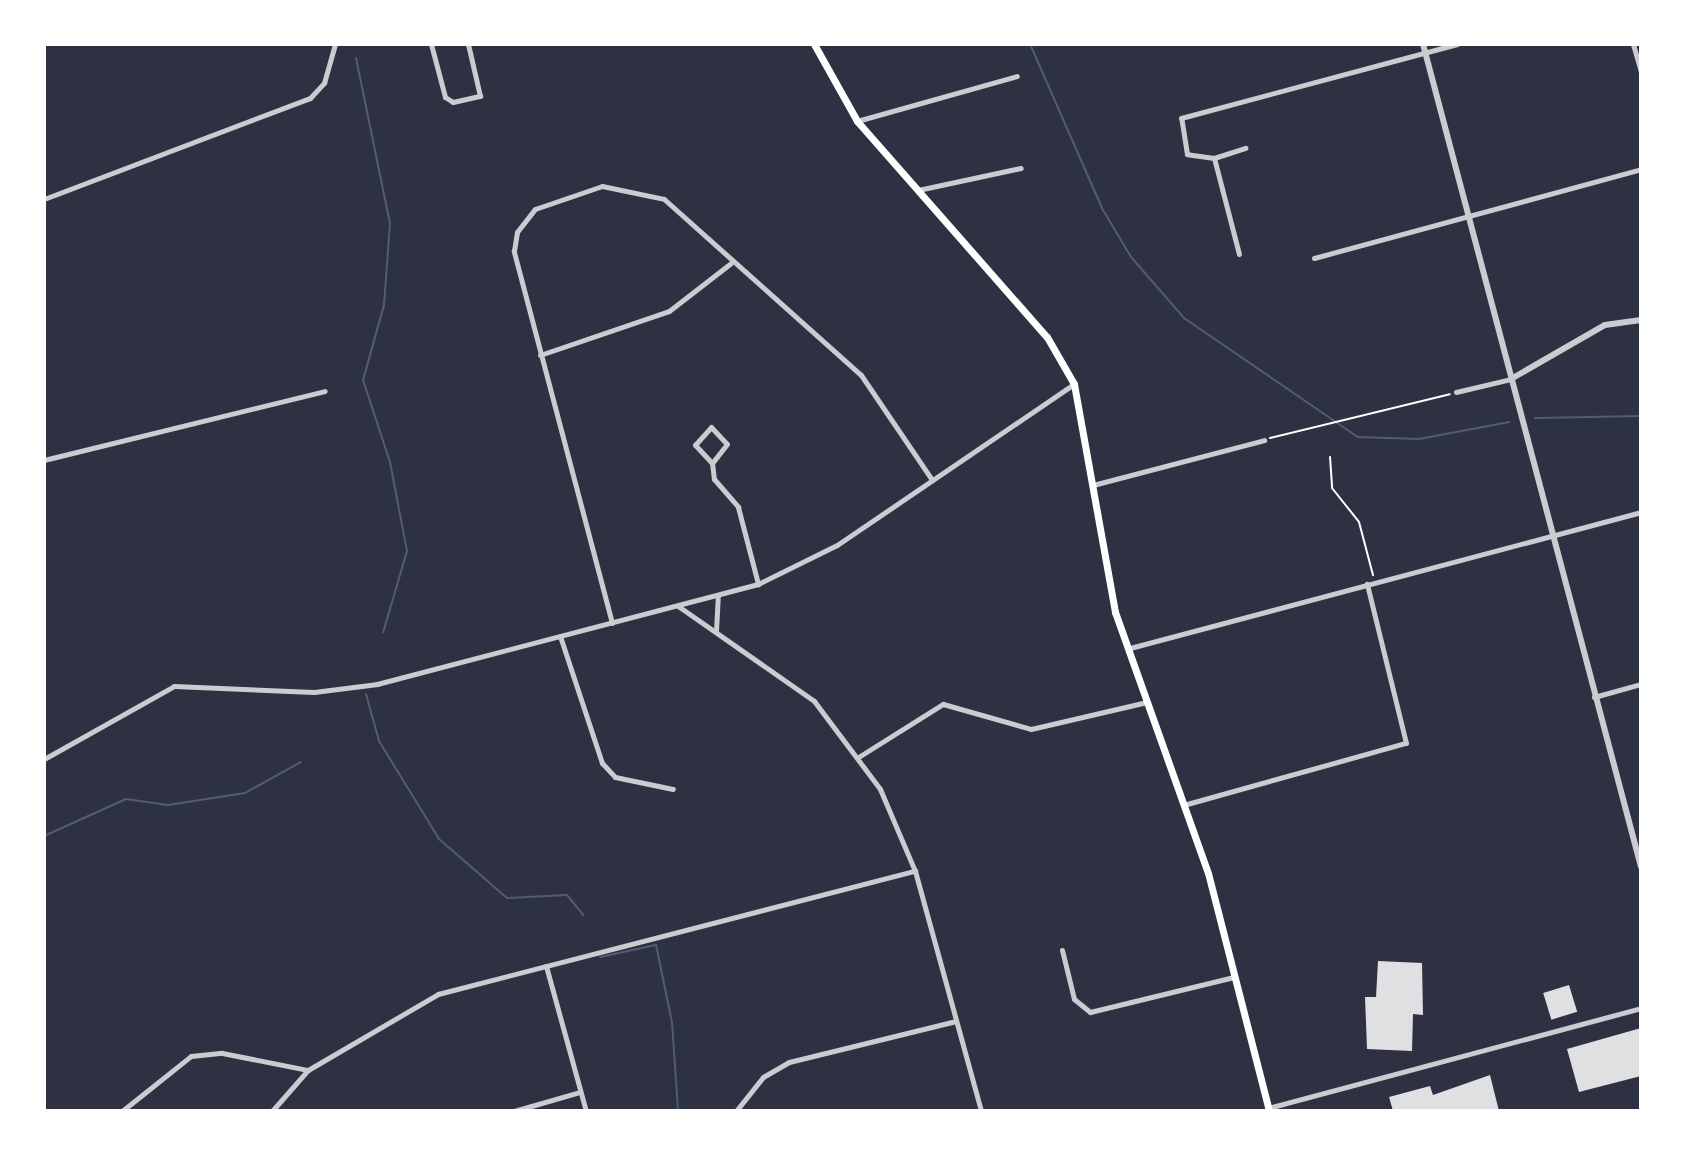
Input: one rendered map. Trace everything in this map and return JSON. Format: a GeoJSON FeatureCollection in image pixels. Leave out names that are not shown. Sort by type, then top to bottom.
{"type":"FeatureCollection","features":[{"type":"Feature","properties":{"kind":"main road"},"geometry":{"type":"LineString","coordinates":[[814,44],[857,121],[1047,337],[1074,384],[1105,570],[1148,702],[1187,804],[1269,1110]]}},
{"type":"Feature","properties":{"kind":"street"},"geometry":{"type":"LineString","coordinates":[[44,199],[310,98],[324,83],[335,44]]}},
{"type":"Feature","properties":{"kind":"street"},"geometry":{"type":"LineString","coordinates":[[431,44],[448,101],[480,96],[468,44]]}},
{"type":"Feature","properties":{"kind":"street"},"geometry":{"type":"LineString","coordinates":[[1423,44],[1593,697],[1641,867]]}},
{"type":"Feature","properties":{"kind":"street"},"geometry":{"type":"LineString","coordinates":[[1245,148],[1214,158],[1187,154],[1181,118],[1457,44]]}},
{"type":"Feature","properties":{"kind":"street"},"geometry":{"type":"LineString","coordinates":[[1633,44],[1641,72]]}},
{"type":"Feature","properties":{"kind":"street"},"geometry":{"type":"LineString","coordinates":[[857,121],[1017,76]]}},
{"type":"Feature","properties":{"kind":"street"},"geometry":{"type":"LineString","coordinates":[[1214,158],[1239,254]]}},
{"type":"Feature","properties":{"kind":"street"},"geometry":{"type":"LineString","coordinates":[[918,190],[1021,168]]}},
{"type":"Feature","properties":{"kind":"street"},"geometry":{"type":"LineString","coordinates":[[1314,258],[1641,169]]}},
{"type":"Feature","properties":{"kind":"street"},"geometry":{"type":"LineString","coordinates":[[612,623],[514,251],[517,232],[535,209],[602,186],[653,192],[861,375],[932,480]]}},
{"type":"Feature","properties":{"kind":"street"},"geometry":{"type":"LineString","coordinates":[[540,355],[669,311],[731,263]]}},
{"type":"Feature","properties":{"kind":"street"},"geometry":{"type":"LineString","coordinates":[[1453,393],[1511,379],[1605,325],[1641,320]]}},
{"type":"Feature","properties":{"kind":"street"},"geometry":{"type":"LineString","coordinates":[[44,759],[174,686],[334,690],[612,623],[758,584],[837,545],[1074,384]]}},
{"type":"Feature","properties":{"kind":"street"},"geometry":{"type":"LineString","coordinates":[[44,460],[325,391]]}},
{"type":"Feature","properties":{"kind":"street"},"geometry":{"type":"LineString","coordinates":[[712,463],[727,444],[711,427],[695,445],[712,463],[714,479],[740,512],[758,584]]}},
{"type":"Feature","properties":{"kind":"street"},"geometry":{"type":"LineString","coordinates":[[1093,485],[1265,440]]}},
{"type":"Feature","properties":{"kind":"street"},"geometry":{"type":"LineString","coordinates":[[1130,648],[1641,512]]}},
{"type":"Feature","properties":{"kind":"street"},"geometry":{"type":"LineString","coordinates":[[1187,804],[1406,743],[1367,584]]}},
{"type":"Feature","properties":{"kind":"street"},"geometry":{"type":"LineString","coordinates":[[716,631],[719,594]]}},
{"type":"Feature","properties":{"kind":"street"},"geometry":{"type":"LineString","coordinates":[[677,606],[814,701],[860,756],[915,871],[981,1111]]}},
{"type":"Feature","properties":{"kind":"street"},"geometry":{"type":"LineString","coordinates":[[560,636],[589,743],[602,763],[615,777],[673,789]]}},
{"type":"Feature","properties":{"kind":"street"},"geometry":{"type":"LineString","coordinates":[[1593,697],[1641,684]]}},
{"type":"Feature","properties":{"kind":"street"},"geometry":{"type":"LineString","coordinates":[[860,756],[943,704],[1031,729],[1148,702]]}},
{"type":"Feature","properties":{"kind":"street"},"geometry":{"type":"LineString","coordinates":[[272,1111],[308,1070],[438,994],[915,871]]}},
{"type":"Feature","properties":{"kind":"street"},"geometry":{"type":"LineString","coordinates":[[1062,950],[1074,999],[1090,1012],[1234,977]]}},
{"type":"Feature","properties":{"kind":"street"},"geometry":{"type":"LineString","coordinates":[[546,966],[586,1111]]}},
{"type":"Feature","properties":{"kind":"street"},"geometry":{"type":"LineString","coordinates":[[1269,1110],[1641,1008]]}},
{"type":"Feature","properties":{"kind":"street"},"geometry":{"type":"LineString","coordinates":[[736,1111],[763,1077],[789,1062],[956,1021]]}},
{"type":"Feature","properties":{"kind":"street"},"geometry":{"type":"LineString","coordinates":[[122,1111],[191,1056],[222,1053],[308,1070]]}},
{"type":"Feature","properties":{"kind":"street"},"geometry":{"type":"LineString","coordinates":[[514,1111],[580,1092]]}},
{"type":"Feature","properties":{"kind":"path"},"geometry":{"type":"LineString","coordinates":[[1265,440],[1453,393]]}},
{"type":"Feature","properties":{"kind":"path"},"geometry":{"type":"LineString","coordinates":[[1330,457],[1330,478],[1359,522],[1373,575]]}},
{"type":"Feature","properties":{"kind":"building"},"geometry":{"type":"Polygon","coordinates":[[[1378,961],[1422,963],[1423,1015],[1413,1014],[1412,1051],[1367,1049],[1365,997],[1376,997],[1378,961]]]}},
{"type":"Feature","properties":{"kind":"building"},"geometry":{"type":"Polygon","coordinates":[[[1569,985],[1577,1012],[1551,1020],[1543,993],[1569,985]]]}},
{"type":"Feature","properties":{"kind":"building"},"geometry":{"type":"Polygon","coordinates":[[[1641,1028],[1641,1076],[1579,1092],[1567,1049],[1641,1028]]]}},
{"type":"Feature","properties":{"kind":"building"},"geometry":{"type":"Polygon","coordinates":[[[1490,1075],[1499,1111],[1393,1111],[1389,1097],[1430,1086],[1433,1095],[1490,1075]]]}},
{"type":"Feature","properties":{"kind":"waterway"},"geometry":{"type":"LineString","coordinates":[[1030,44],[1103,210],[1131,257],[1184,318],[1358,437],[1419,439],[1509,422]]}},
{"type":"Feature","properties":{"kind":"waterway"},"geometry":{"type":"LineString","coordinates":[[356,58],[390,223],[384,305],[363,380],[390,462],[407,551],[383,633]]}},
{"type":"Feature","properties":{"kind":"waterway"},"geometry":{"type":"LineString","coordinates":[[1535,418],[1641,416]]}},
{"type":"Feature","properties":{"kind":"waterway"},"geometry":{"type":"LineString","coordinates":[[366,694],[379,741],[439,839],[507,898],[567,895],[583,915]]}},
{"type":"Feature","properties":{"kind":"waterway"},"geometry":{"type":"LineString","coordinates":[[44,836],[126,799],[168,805],[245,793],[301,762]]}},
{"type":"Feature","properties":{"kind":"waterway"},"geometry":{"type":"LineString","coordinates":[[600,957],[656,945],[672,1022],[678,1111]]}}]}
